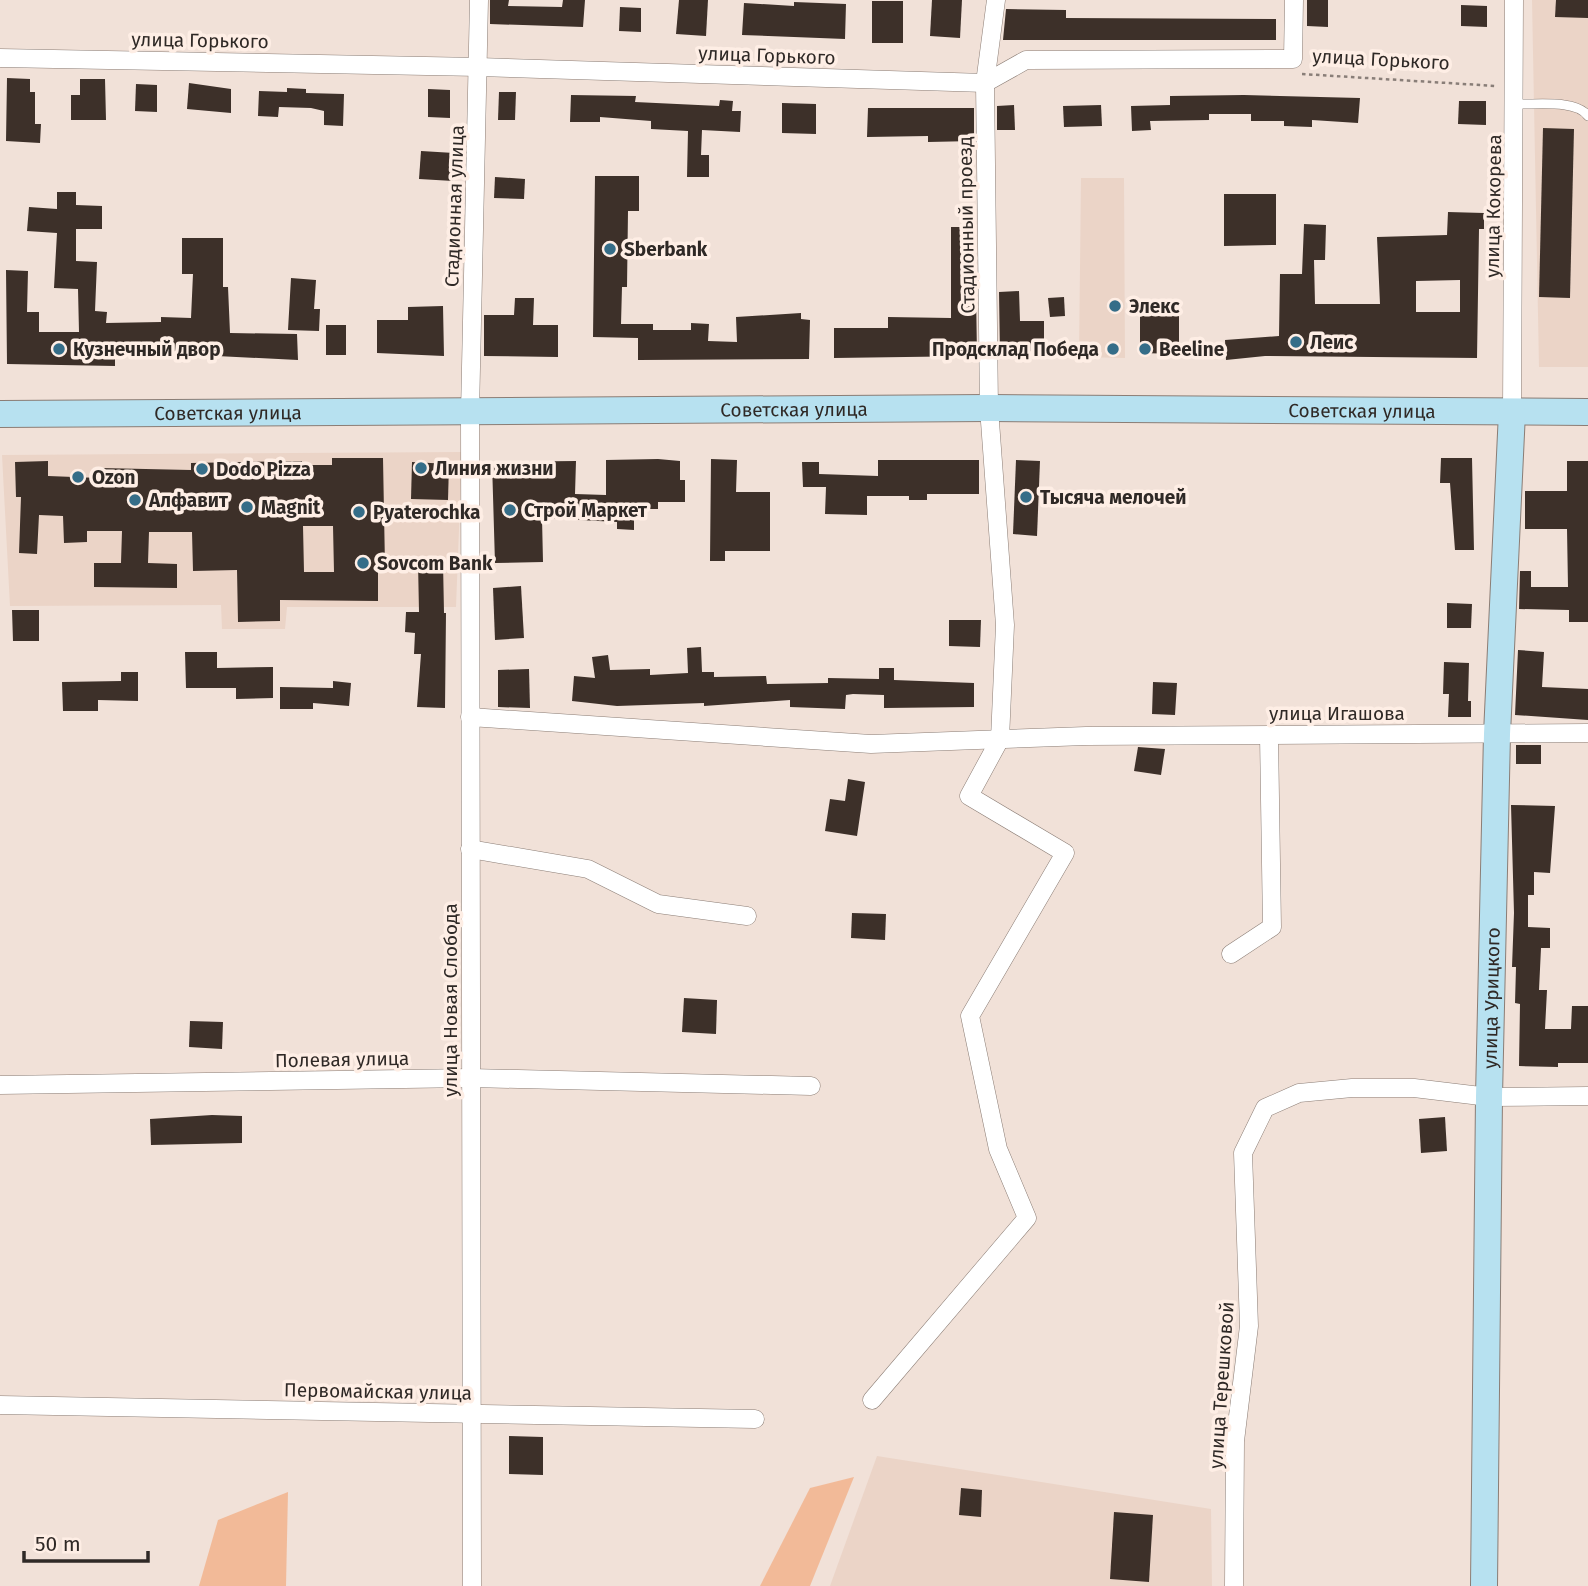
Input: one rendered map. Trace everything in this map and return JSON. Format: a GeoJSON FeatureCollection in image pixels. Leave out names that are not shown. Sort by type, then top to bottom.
{"type":"FeatureCollection","features":[{"type":"Feature","properties":{"kind":"main road","name":"Советская улица"},"geometry":{"type":"LineString","coordinates":[[0,414],[989,408],[1588,412]]}},
{"type":"Feature","properties":{"kind":"main road","name":"улица Урицкого"},"geometry":{"type":"LineString","coordinates":[[1484,1586],[1489,1097],[1497,734],[1512,412]]}},
{"type":"Feature","properties":{"kind":"street","name":"Стадионная улица"},"geometry":{"type":"LineString","coordinates":[[470,413],[479,0]]}},
{"type":"Feature","properties":{"kind":"street","name":"Стадионный проезд"},"geometry":{"type":"LineString","coordinates":[[996,0],[985,83],[989,408],[1005,625],[1000,739]]}},
{"type":"Feature","properties":{"kind":"street"},"geometry":{"type":"LineString","coordinates":[[1293,59],[1294,0]]}},
{"type":"Feature","properties":{"kind":"street","name":"улица Кокорева"},"geometry":{"type":"LineString","coordinates":[[1512,412],[1516,95],[1514,0]]}},
{"type":"Feature","properties":{"kind":"street","name":"улица Горького"},"geometry":{"type":"LineString","coordinates":[[0,58],[479,66],[985,83],[1026,60],[1293,59]]}},
{"type":"Feature","properties":{"kind":"street","name":"улица Новая Слобода"},"geometry":{"type":"LineString","coordinates":[[470,413],[472,1586]]}},
{"type":"Feature","properties":{"kind":"street","name":"улица Игашова"},"geometry":{"type":"LineString","coordinates":[[470,717],[871,744],[1086,736],[1588,733]]}},
{"type":"Feature","properties":{"kind":"street"},"geometry":{"type":"LineString","coordinates":[[1231,954],[1272,927],[1269,735]]}},
{"type":"Feature","properties":{"kind":"street"},"geometry":{"type":"LineString","coordinates":[[872,1399],[1027,1218],[998,1149],[970,1016],[1065,853],[969,796],[1000,739]]}},
{"type":"Feature","properties":{"kind":"street"},"geometry":{"type":"LineString","coordinates":[[470,849],[588,869],[658,904],[747,916]]}},
{"type":"Feature","properties":{"kind":"street","name":"Полевая улица"},"geometry":{"type":"LineString","coordinates":[[0,1085],[471,1079],[811,1086]]}},
{"type":"Feature","properties":{"kind":"street","name":"улица Терешковой"},"geometry":{"type":"LineString","coordinates":[[1234,1586],[1235,1441],[1249,1326],[1243,1153],[1265,1108],[1299,1093],[1352,1088],[1414,1087],[1489,1097]]}},
{"type":"Feature","properties":{"kind":"street"},"geometry":{"type":"LineString","coordinates":[[1489,1097],[1588,1096]]}},
{"type":"Feature","properties":{"kind":"street","name":"Первомайская улица"},"geometry":{"type":"LineString","coordinates":[[0,1405],[755,1419]]}},
{"type":"Feature","properties":{"kind":"lane"},"geometry":{"type":"LineString","coordinates":[[1516,95],[1584,110],[1588,116]]}},
{"type":"Feature","properties":{"kind":"path","name":"улица Горького"},"geometry":{"type":"LineString","coordinates":[[1293,59],[1303,76],[1516,95]]}},
{"type":"Feature","properties":{"kind":"shaded area"},"geometry":{"type":"Polygon","coordinates":[[[1532,0],[1588,0],[1588,367],[1539,367],[1532,0]]]}},
{"type":"Feature","properties":{"kind":"shaded area"},"geometry":{"type":"Polygon","coordinates":[[[1081,178],[1124,178],[1125,358],[1079,357],[1081,178]]]}},
{"type":"Feature","properties":{"kind":"shaded area"},"geometry":{"type":"Polygon","coordinates":[[[462,452],[456,607],[287,607],[285,629],[222,629],[221,605],[10,606],[2,455],[462,452]]]}},
{"type":"Feature","properties":{"kind":"shaded area"},"geometry":{"type":"Polygon","coordinates":[[[877,1456],[1211,1509],[1212,1586],[830,1586],[877,1456]]]}},
{"type":"Feature","properties":{"kind":"shaded area"},"geometry":{"type":"Polygon","coordinates":[[[854,1477],[810,1586],[760,1586],[810,1488],[854,1477]]]}},
{"type":"Feature","properties":{"kind":"shaded area"},"geometry":{"type":"Polygon","coordinates":[[[288,1492],[286,1586],[199,1586],[218,1520],[288,1492]]]}},
{"type":"Feature","properties":{"kind":"building"},"geometry":{"type":"Polygon","coordinates":[[[490,0],[509,0],[508,6],[562,7],[563,0],[585,0],[583,27],[490,24],[490,0]]]}},
{"type":"Feature","properties":{"kind":"building"},"geometry":{"type":"Polygon","coordinates":[[[679,0],[708,0],[706,36],[676,34],[679,0]]]}},
{"type":"Feature","properties":{"kind":"building"},"geometry":{"type":"Polygon","coordinates":[[[932,0],[962,0],[960,38],[930,36],[932,0]]]}},
{"type":"Feature","properties":{"kind":"building"},"geometry":{"type":"Polygon","coordinates":[[[1307,0],[1328,0],[1328,27],[1307,26],[1307,0]]]}},
{"type":"Feature","properties":{"kind":"building"},"geometry":{"type":"Polygon","coordinates":[[[1556,0],[1588,0],[1588,18],[1555,17],[1556,0]]]}},
{"type":"Feature","properties":{"kind":"building"},"geometry":{"type":"Polygon","coordinates":[[[872,1],[903,1],[903,43],[872,43],[872,1]]]}},
{"type":"Feature","properties":{"kind":"building"},"geometry":{"type":"Polygon","coordinates":[[[794,2],[846,4],[845,39],[742,35],[744,3],[794,6],[794,2]]]}},
{"type":"Feature","properties":{"kind":"building"},"geometry":{"type":"Polygon","coordinates":[[[1461,5],[1487,6],[1487,27],[1461,26],[1461,5]]]}},
{"type":"Feature","properties":{"kind":"building"},"geometry":{"type":"Polygon","coordinates":[[[620,7],[641,8],[641,32],[619,31],[620,7]]]}},
{"type":"Feature","properties":{"kind":"building"},"geometry":{"type":"Polygon","coordinates":[[[1006,9],[1066,10],[1066,18],[1276,19],[1276,40],[1003,40],[1006,9]]]}},
{"type":"Feature","properties":{"kind":"building"},"geometry":{"type":"Polygon","coordinates":[[[7,78],[30,79],[30,92],[35,92],[35,124],[41,124],[40,143],[6,141],[7,78]]]}},
{"type":"Feature","properties":{"kind":"building"},"geometry":{"type":"Polygon","coordinates":[[[80,79],[105,79],[106,120],[71,120],[71,95],[80,95],[80,79]]]}},
{"type":"Feature","properties":{"kind":"building"},"geometry":{"type":"Polygon","coordinates":[[[189,83],[231,89],[231,113],[187,109],[189,83]]]}},
{"type":"Feature","properties":{"kind":"building"},"geometry":{"type":"Polygon","coordinates":[[[136,84],[157,85],[157,112],[135,111],[136,84]]]}},
{"type":"Feature","properties":{"kind":"building"},"geometry":{"type":"Polygon","coordinates":[[[287,88],[306,89],[306,93],[344,94],[343,126],[324,125],[324,111],[311,108],[279,107],[278,117],[258,116],[259,91],[287,92],[287,88]]]}},
{"type":"Feature","properties":{"kind":"building"},"geometry":{"type":"Polygon","coordinates":[[[428,89],[450,90],[450,118],[428,117],[428,89]]]}},
{"type":"Feature","properties":{"kind":"building"},"geometry":{"type":"Polygon","coordinates":[[[499,92],[516,92],[515,120],[498,120],[499,92]]]}},
{"type":"Feature","properties":{"kind":"building"},"geometry":{"type":"Polygon","coordinates":[[[571,95],[636,96],[635,102],[719,106],[720,100],[733,101],[732,111],[741,111],[740,132],[702,130],[701,155],[709,155],[709,177],[687,177],[688,131],[651,129],[651,121],[600,117],[600,122],[570,122],[571,95]]]}},
{"type":"Feature","properties":{"kind":"building"},"geometry":{"type":"Polygon","coordinates":[[[1170,96],[1360,98],[1358,123],[1312,120],[1312,127],[1284,126],[1284,121],[1251,121],[1251,114],[1209,114],[1209,120],[1150,121],[1151,130],[1132,131],[1131,106],[1170,105],[1170,96]]]}},
{"type":"Feature","properties":{"kind":"building"},"geometry":{"type":"Polygon","coordinates":[[[1459,101],[1486,101],[1486,125],[1458,124],[1459,101]]]}},
{"type":"Feature","properties":{"kind":"building"},"geometry":{"type":"Polygon","coordinates":[[[782,103],[816,104],[816,134],[782,133],[782,103]]]}},
{"type":"Feature","properties":{"kind":"building"},"geometry":{"type":"Polygon","coordinates":[[[1014,105],[1015,130],[997,130],[997,106],[1014,105]]]}},
{"type":"Feature","properties":{"kind":"building"},"geometry":{"type":"Polygon","coordinates":[[[1101,105],[1102,126],[1064,127],[1063,106],[1101,105]]]}},
{"type":"Feature","properties":{"kind":"building"},"geometry":{"type":"Polygon","coordinates":[[[868,108],[974,108],[974,141],[928,142],[928,136],[867,137],[868,108]]]}},
{"type":"Feature","properties":{"kind":"building"},"geometry":{"type":"Polygon","coordinates":[[[1543,128],[1574,129],[1570,298],[1539,297],[1543,128]]]}},
{"type":"Feature","properties":{"kind":"building"},"geometry":{"type":"Polygon","coordinates":[[[421,151],[454,153],[453,181],[419,179],[421,151]]]}},
{"type":"Feature","properties":{"kind":"building"},"geometry":{"type":"Polygon","coordinates":[[[595,176],[639,176],[639,211],[628,211],[627,287],[622,287],[621,324],[653,324],[653,330],[691,330],[691,323],[709,324],[708,341],[737,342],[736,317],[801,313],[801,319],[810,320],[809,359],[638,360],[638,338],[593,337],[595,176]]]}},
{"type":"Feature","properties":{"kind":"building"},"geometry":{"type":"Polygon","coordinates":[[[495,177],[525,179],[524,199],[494,198],[495,177]]]}},
{"type":"Feature","properties":{"kind":"building"},"geometry":{"type":"Polygon","coordinates":[[[57,192],[76,192],[76,205],[102,206],[102,229],[76,229],[76,261],[97,262],[95,311],[107,312],[106,323],[161,322],[161,317],[191,318],[193,274],[182,274],[182,238],[223,238],[223,287],[228,287],[230,333],[297,334],[298,360],[158,353],[115,356],[115,366],[7,364],[6,270],[28,271],[27,312],[39,312],[39,332],[79,332],[78,289],[54,288],[57,233],[27,231],[29,207],[57,209],[57,192]]]}},
{"type":"Feature","properties":{"kind":"building"},"geometry":{"type":"Polygon","coordinates":[[[1224,194],[1276,194],[1276,245],[1224,246],[1224,194]]]}},
{"type":"Feature","properties":{"kind":"building"},"geometry":{"type":"Polygon","coordinates":[[[1448,212],[1484,213],[1484,229],[1479,229],[1477,358],[1265,356],[1226,360],[1225,340],[1279,336],[1280,274],[1302,274],[1304,224],[1326,225],[1325,260],[1314,260],[1315,304],[1380,304],[1377,237],[1447,235],[1448,212]],[[1460,280],[1416,281],[1416,312],[1460,312],[1460,280]]]}},
{"type":"Feature","properties":{"kind":"building"},"geometry":{"type":"Polygon","coordinates":[[[951,227],[975,227],[977,356],[834,358],[834,328],[888,328],[888,317],[951,318],[951,227]]]}},
{"type":"Feature","properties":{"kind":"building"},"geometry":{"type":"Polygon","coordinates":[[[291,278],[316,280],[314,309],[320,309],[319,331],[288,330],[291,278]]]}},
{"type":"Feature","properties":{"kind":"building"},"geometry":{"type":"Polygon","coordinates":[[[1019,291],[1020,321],[1044,321],[1044,357],[1000,355],[999,292],[1019,291]]]}},
{"type":"Feature","properties":{"kind":"building"},"geometry":{"type":"Polygon","coordinates":[[[1064,297],[1065,316],[1050,317],[1048,298],[1064,297]]]}},
{"type":"Feature","properties":{"kind":"building"},"geometry":{"type":"Polygon","coordinates":[[[515,298],[534,298],[533,325],[558,325],[558,357],[484,356],[484,315],[514,315],[515,298]]]}},
{"type":"Feature","properties":{"kind":"building"},"geometry":{"type":"Polygon","coordinates":[[[443,306],[444,356],[377,353],[377,320],[408,320],[408,307],[443,306]]]}},
{"type":"Feature","properties":{"kind":"building"},"geometry":{"type":"Polygon","coordinates":[[[1140,315],[1179,316],[1179,354],[1140,353],[1140,315]]]}},
{"type":"Feature","properties":{"kind":"building"},"geometry":{"type":"Polygon","coordinates":[[[326,325],[346,325],[346,355],[326,355],[326,325]]]}},
{"type":"Feature","properties":{"kind":"building"},"geometry":{"type":"Polygon","coordinates":[[[332,458],[383,458],[385,566],[378,566],[378,601],[280,600],[280,621],[238,622],[237,570],[193,571],[192,532],[149,532],[148,563],[177,564],[177,588],[94,587],[94,563],[121,563],[122,531],[87,531],[87,542],[64,543],[63,516],[39,515],[37,554],[19,553],[21,497],[16,497],[15,462],[48,461],[48,476],[100,478],[100,468],[191,470],[191,463],[302,461],[302,465],[332,465],[332,458]],[[303,526],[304,572],[334,572],[333,526],[303,526]]]}},
{"type":"Feature","properties":{"kind":"building"},"geometry":{"type":"Polygon","coordinates":[[[1441,458],[1472,458],[1474,550],[1455,550],[1450,483],[1440,483],[1441,458]]]}},
{"type":"Feature","properties":{"kind":"building"},"geometry":{"type":"Polygon","coordinates":[[[711,459],[737,460],[736,492],[770,492],[770,551],[725,551],[725,561],[710,561],[711,459]]]}},
{"type":"Feature","properties":{"kind":"building"},"geometry":{"type":"Polygon","coordinates":[[[606,460],[680,461],[680,480],[685,480],[685,502],[658,502],[658,509],[634,509],[634,530],[617,529],[617,522],[542,518],[543,562],[495,563],[492,462],[576,461],[575,494],[606,495],[606,460]]]}},
{"type":"Feature","properties":{"kind":"building"},"geometry":{"type":"Polygon","coordinates":[[[878,460],[979,460],[979,494],[927,494],[927,500],[909,500],[909,496],[867,496],[867,515],[825,514],[826,487],[803,487],[802,462],[819,462],[819,474],[878,476],[878,460]]]}},
{"type":"Feature","properties":{"kind":"building","name":"Тысяча мелочей"},"geometry":{"type":"Polygon","coordinates":[[[1016,460],[1040,461],[1037,536],[1013,534],[1016,460]]]}},
{"type":"Feature","properties":{"kind":"building"},"geometry":{"type":"Polygon","coordinates":[[[1567,461],[1588,461],[1588,622],[1569,622],[1569,610],[1519,609],[1520,571],[1531,571],[1531,587],[1568,587],[1567,529],[1525,529],[1525,491],[1567,491],[1567,461]]]}},
{"type":"Feature","properties":{"kind":"building"},"geometry":{"type":"Polygon","coordinates":[[[412,462],[449,464],[448,500],[411,499],[412,462]]]}},
{"type":"Feature","properties":{"kind":"building"},"geometry":{"type":"Polygon","coordinates":[[[418,562],[443,562],[446,613],[445,708],[417,707],[421,654],[414,654],[415,633],[405,632],[406,612],[419,612],[418,562]]]}},
{"type":"Feature","properties":{"kind":"building"},"geometry":{"type":"Polygon","coordinates":[[[521,586],[524,638],[495,640],[493,588],[521,586]]]}},
{"type":"Feature","properties":{"kind":"building"},"geometry":{"type":"Polygon","coordinates":[[[1447,603],[1472,604],[1471,628],[1447,628],[1447,603]]]}},
{"type":"Feature","properties":{"kind":"building"},"geometry":{"type":"Polygon","coordinates":[[[12,610],[39,610],[39,641],[13,641],[12,610]]]}},
{"type":"Feature","properties":{"kind":"building"},"geometry":{"type":"Polygon","coordinates":[[[949,620],[981,620],[980,647],[949,646],[949,620]]]}},
{"type":"Feature","properties":{"kind":"building"},"geometry":{"type":"Polygon","coordinates":[[[701,647],[702,672],[714,672],[714,677],[766,676],[767,684],[828,683],[828,678],[879,679],[879,668],[894,668],[894,680],[974,683],[974,707],[884,708],[884,695],[853,694],[846,695],[845,709],[790,707],[790,700],[704,706],[704,703],[617,706],[572,701],[574,676],[595,678],[592,657],[608,655],[610,670],[650,669],[650,675],[688,673],[687,648],[701,647]]]}},
{"type":"Feature","properties":{"kind":"building"},"geometry":{"type":"Polygon","coordinates":[[[1518,650],[1544,652],[1542,687],[1588,689],[1588,720],[1515,715],[1518,650]]]}},
{"type":"Feature","properties":{"kind":"building"},"geometry":{"type":"Polygon","coordinates":[[[185,652],[217,652],[217,668],[273,667],[273,698],[236,699],[236,688],[186,688],[185,652]]]}},
{"type":"Feature","properties":{"kind":"building"},"geometry":{"type":"Polygon","coordinates":[[[1444,662],[1469,663],[1468,701],[1471,701],[1471,717],[1448,717],[1449,694],[1443,694],[1444,662]]]}},
{"type":"Feature","properties":{"kind":"building"},"geometry":{"type":"Polygon","coordinates":[[[529,669],[530,708],[498,707],[498,670],[529,669]]]}},
{"type":"Feature","properties":{"kind":"building"},"geometry":{"type":"Polygon","coordinates":[[[121,672],[138,672],[138,701],[98,700],[98,711],[63,711],[62,682],[121,681],[121,672]]]}},
{"type":"Feature","properties":{"kind":"building"},"geometry":{"type":"Polygon","coordinates":[[[333,681],[351,683],[349,706],[313,703],[313,709],[280,709],[280,687],[333,688],[333,681]]]}},
{"type":"Feature","properties":{"kind":"building"},"geometry":{"type":"Polygon","coordinates":[[[1153,682],[1177,683],[1175,715],[1152,714],[1153,682]]]}},
{"type":"Feature","properties":{"kind":"building"},"geometry":{"type":"Polygon","coordinates":[[[1516,745],[1541,745],[1541,764],[1516,764],[1516,745]]]}},
{"type":"Feature","properties":{"kind":"building"},"geometry":{"type":"Polygon","coordinates":[[[1138,747],[1165,749],[1161,775],[1134,771],[1138,747]]]}},
{"type":"Feature","properties":{"kind":"building"},"geometry":{"type":"Polygon","coordinates":[[[848,779],[865,782],[857,836],[825,831],[830,799],[845,801],[848,779]]]}},
{"type":"Feature","properties":{"kind":"building"},"geometry":{"type":"Polygon","coordinates":[[[1511,805],[1555,806],[1550,873],[1534,872],[1534,895],[1528,895],[1528,927],[1550,928],[1550,948],[1541,948],[1539,990],[1547,990],[1545,1029],[1571,1029],[1572,1006],[1588,1006],[1588,1063],[1558,1063],[1558,1067],[1519,1066],[1520,1004],[1515,1003],[1516,967],[1512,967],[1514,913],[1511,805]]]}},
{"type":"Feature","properties":{"kind":"building"},"geometry":{"type":"Polygon","coordinates":[[[852,913],[886,914],[885,940],[851,938],[852,913]]]}},
{"type":"Feature","properties":{"kind":"building"},"geometry":{"type":"Polygon","coordinates":[[[684,998],[717,1000],[716,1034],[682,1032],[684,998]]]}},
{"type":"Feature","properties":{"kind":"building"},"geometry":{"type":"Polygon","coordinates":[[[190,1021],[223,1022],[222,1049],[189,1047],[190,1021]]]}},
{"type":"Feature","properties":{"kind":"building"},"geometry":{"type":"Polygon","coordinates":[[[242,1116],[242,1143],[151,1145],[150,1119],[242,1116]]]}},
{"type":"Feature","properties":{"kind":"building"},"geometry":{"type":"Polygon","coordinates":[[[1445,1117],[1447,1151],[1421,1153],[1419,1119],[1445,1117]]]}},
{"type":"Feature","properties":{"kind":"building"},"geometry":{"type":"Polygon","coordinates":[[[509,1436],[543,1437],[543,1475],[509,1474],[509,1436]]]}},
{"type":"Feature","properties":{"kind":"building"},"geometry":{"type":"Polygon","coordinates":[[[961,1488],[982,1490],[981,1517],[959,1515],[961,1488]]]}},
{"type":"Feature","properties":{"kind":"building"},"geometry":{"type":"Polygon","coordinates":[[[1114,1512],[1153,1515],[1149,1582],[1110,1579],[1114,1512]]]}},
{"type":"Feature","properties":{"kind":"place","name":"Sberbank"},"geometry":{"type":"Point","coordinates":[610,249]}},
{"type":"Feature","properties":{"kind":"place","name":"Элекс"},"geometry":{"type":"Point","coordinates":[1115,306]}},
{"type":"Feature","properties":{"kind":"place","name":"Леис"},"geometry":{"type":"Point","coordinates":[1296,342]}},
{"type":"Feature","properties":{"kind":"place","name":"Кузнечный двор"},"geometry":{"type":"Point","coordinates":[59,349]}},
{"type":"Feature","properties":{"kind":"place","name":"Продсклад Победа"},"geometry":{"type":"Point","coordinates":[1113,349]}},
{"type":"Feature","properties":{"kind":"place","name":"Beeline"},"geometry":{"type":"Point","coordinates":[1145,349]}},
{"type":"Feature","properties":{"kind":"place","name":"Линия жизни"},"geometry":{"type":"Point","coordinates":[421,468]}},
{"type":"Feature","properties":{"kind":"place","name":"Dodo Pizza"},"geometry":{"type":"Point","coordinates":[202,469]}},
{"type":"Feature","properties":{"kind":"place","name":"Ozon"},"geometry":{"type":"Point","coordinates":[78,477]}},
{"type":"Feature","properties":{"kind":"place","name":"Тысяча мелочей"},"geometry":{"type":"Point","coordinates":[1026,497]}},
{"type":"Feature","properties":{"kind":"place","name":"Алфавит"},"geometry":{"type":"Point","coordinates":[135,500]}},
{"type":"Feature","properties":{"kind":"place","name":"Magnit"},"geometry":{"type":"Point","coordinates":[247,507]}},
{"type":"Feature","properties":{"kind":"place","name":"Строй Маркет"},"geometry":{"type":"Point","coordinates":[510,510]}},
{"type":"Feature","properties":{"kind":"place","name":"Pyaterochka"},"geometry":{"type":"Point","coordinates":[359,512]}},
{"type":"Feature","properties":{"kind":"place","name":"Sovcom Bank"},"geometry":{"type":"Point","coordinates":[363,563]}}]}
